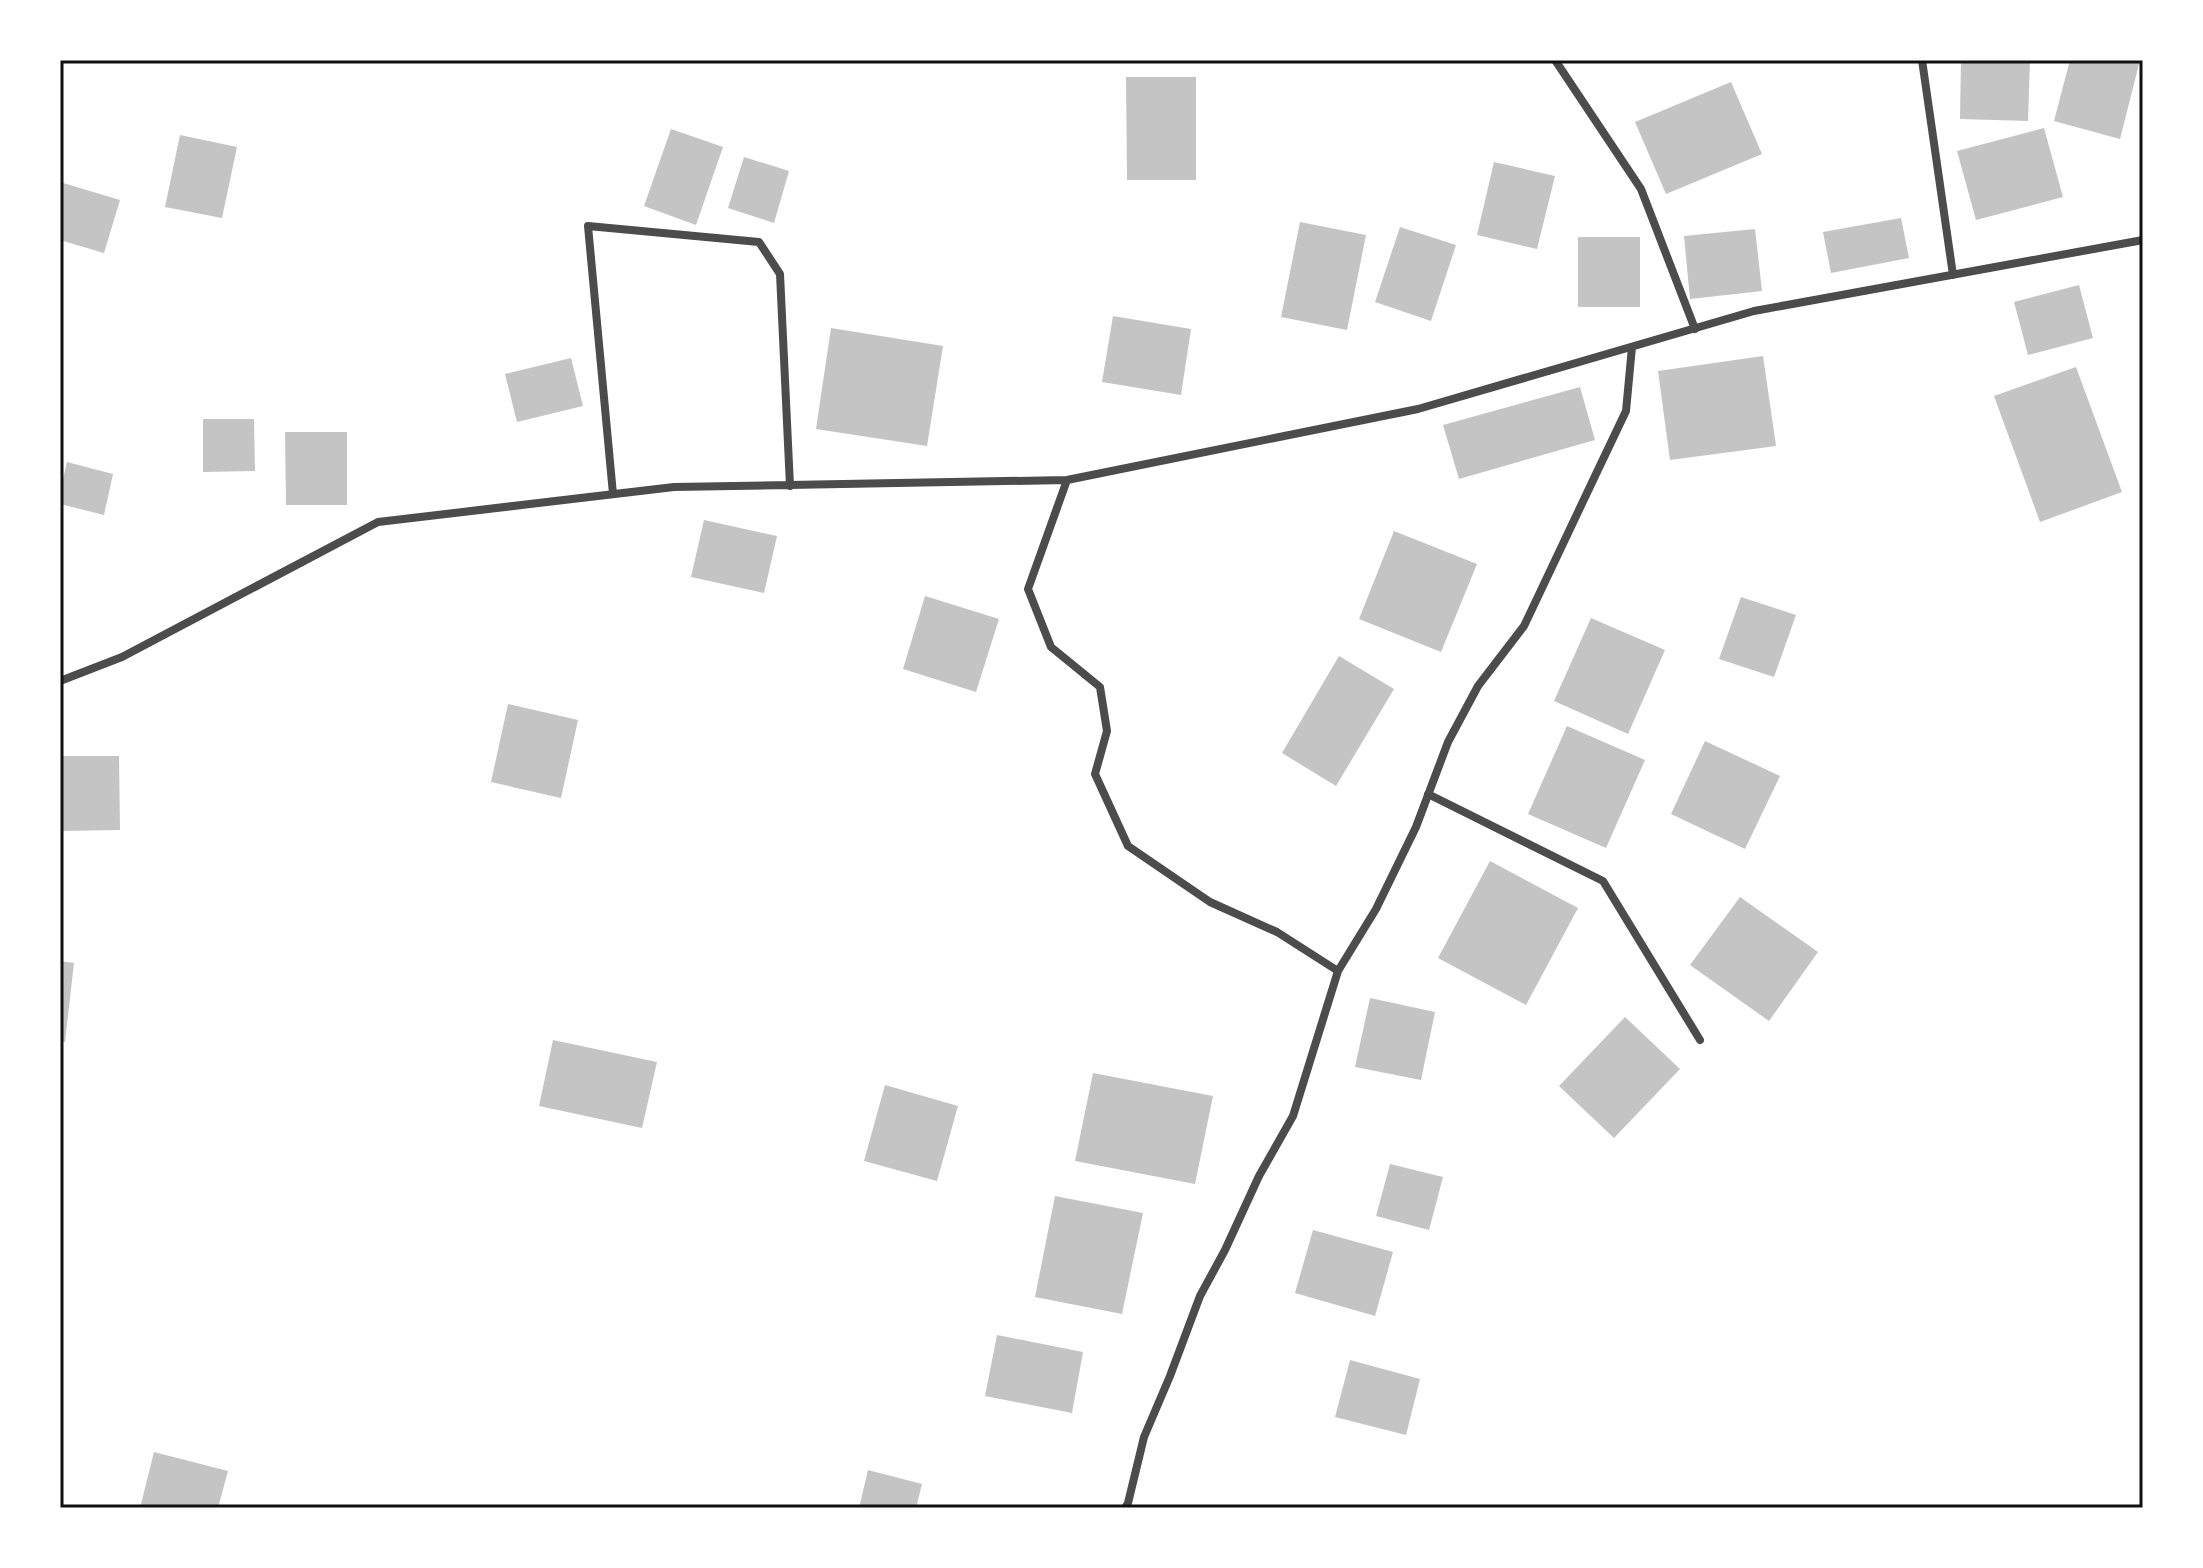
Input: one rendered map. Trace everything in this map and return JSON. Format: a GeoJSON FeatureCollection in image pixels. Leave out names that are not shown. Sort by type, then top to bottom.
{"type":"FeatureCollection","features":[{"type":"Feature","properties":{"kind":"street"},"geometry":{"type":"LineString","coordinates":[[1555,60],[1641,189],[1695,329]]}},
{"type":"Feature","properties":{"kind":"street"},"geometry":{"type":"LineString","coordinates":[[1922,60],[1953,275]]}},
{"type":"Feature","properties":{"kind":"street"},"geometry":{"type":"LineString","coordinates":[[613,494],[588,226],[759,242],[780,274],[790,486]]}},
{"type":"Feature","properties":{"kind":"street"},"geometry":{"type":"LineString","coordinates":[[60,681],[122,657],[378,522],[674,487],[1067,480],[1418,409],[1754,311],[2143,240]]}},
{"type":"Feature","properties":{"kind":"street"},"geometry":{"type":"LineString","coordinates":[[1125,1508],[1144,1437],[1200,1296],[1259,1176],[1293,1116],[1338,971],[1376,909],[1416,827],[1448,742],[1478,686],[1524,626],[1626,411],[1632,347]]}},
{"type":"Feature","properties":{"kind":"street"},"geometry":{"type":"LineString","coordinates":[[1067,480],[1028,589],[1051,647],[1100,687],[1107,731],[1095,774],[1128,846],[1210,902],[1277,932],[1338,971]]}},
{"type":"Feature","properties":{"kind":"street"},"geometry":{"type":"LineString","coordinates":[[1428,794],[1603,881],[1700,1040]]}},
{"type":"Feature","properties":{"kind":"building"},"geometry":{"type":"Polygon","coordinates":[[[1961,60],[2030,60],[2028,121],[1960,119],[1961,60]]]}},
{"type":"Feature","properties":{"kind":"building"},"geometry":{"type":"Polygon","coordinates":[[[2070,60],[2140,60],[2120,139],[2054,121],[2070,60]]]}},
{"type":"Feature","properties":{"kind":"building"},"geometry":{"type":"Polygon","coordinates":[[[1126,77],[1196,77],[1196,180],[1127,180],[1126,77]]]}},
{"type":"Feature","properties":{"kind":"building"},"geometry":{"type":"Polygon","coordinates":[[[1731,82],[1762,154],[1666,194],[1635,122],[1731,82]]]}},
{"type":"Feature","properties":{"kind":"building"},"geometry":{"type":"Polygon","coordinates":[[[2044,128],[2063,197],[1976,220],[1957,151],[2044,128]]]}},
{"type":"Feature","properties":{"kind":"building"},"geometry":{"type":"Polygon","coordinates":[[[671,129],[723,147],[696,225],[644,206],[671,129]]]}},
{"type":"Feature","properties":{"kind":"building"},"geometry":{"type":"Polygon","coordinates":[[[180,135],[237,147],[222,218],[165,207],[180,135]]]}},
{"type":"Feature","properties":{"kind":"building"},"geometry":{"type":"Polygon","coordinates":[[[744,157],[789,171],[774,223],[728,208],[744,157]]]}},
{"type":"Feature","properties":{"kind":"building"},"geometry":{"type":"Polygon","coordinates":[[[1494,162],[1555,176],[1537,249],[1477,235],[1494,162]]]}},
{"type":"Feature","properties":{"kind":"building"},"geometry":{"type":"Polygon","coordinates":[[[60,182],[120,200],[104,253],[60,240],[60,182]]]}},
{"type":"Feature","properties":{"kind":"building"},"geometry":{"type":"Polygon","coordinates":[[[1901,218],[1909,258],[1831,273],[1823,232],[1901,218]]]}},
{"type":"Feature","properties":{"kind":"building"},"geometry":{"type":"Polygon","coordinates":[[[1300,222],[1366,235],[1347,330],[1281,317],[1300,222]]]}},
{"type":"Feature","properties":{"kind":"building"},"geometry":{"type":"Polygon","coordinates":[[[1400,227],[1456,245],[1431,321],[1375,302],[1400,227]]]}},
{"type":"Feature","properties":{"kind":"building"},"geometry":{"type":"Polygon","coordinates":[[[1755,229],[1762,291],[1690,299],[1684,236],[1755,229]]]}},
{"type":"Feature","properties":{"kind":"building"},"geometry":{"type":"Polygon","coordinates":[[[1578,237],[1640,237],[1640,307],[1578,307],[1578,237]]]}},
{"type":"Feature","properties":{"kind":"building"},"geometry":{"type":"Polygon","coordinates":[[[2079,285],[2093,338],[2028,355],[2014,302],[2079,285]]]}},
{"type":"Feature","properties":{"kind":"building"},"geometry":{"type":"Polygon","coordinates":[[[1113,316],[1191,329],[1181,395],[1102,382],[1113,316]]]}},
{"type":"Feature","properties":{"kind":"building"},"geometry":{"type":"Polygon","coordinates":[[[831,328],[943,346],[927,446],[816,429],[831,328]]]}},
{"type":"Feature","properties":{"kind":"building"},"geometry":{"type":"Polygon","coordinates":[[[1763,356],[1776,446],[1670,460],[1658,371],[1763,356]]]}},
{"type":"Feature","properties":{"kind":"building"},"geometry":{"type":"Polygon","coordinates":[[[571,358],[583,406],[517,422],[505,374],[571,358]]]}},
{"type":"Feature","properties":{"kind":"building"},"geometry":{"type":"Polygon","coordinates":[[[2076,367],[2122,492],[2040,522],[1994,396],[2076,367]]]}},
{"type":"Feature","properties":{"kind":"building"},"geometry":{"type":"Polygon","coordinates":[[[1580,387],[1595,440],[1459,479],[1443,425],[1580,387]]]}},
{"type":"Feature","properties":{"kind":"building"},"geometry":{"type":"Polygon","coordinates":[[[203,419],[254,419],[255,471],[203,472],[203,419]]]}},
{"type":"Feature","properties":{"kind":"building"},"geometry":{"type":"Polygon","coordinates":[[[285,432],[347,432],[347,505],[286,505],[285,432]]]}},
{"type":"Feature","properties":{"kind":"building"},"geometry":{"type":"Polygon","coordinates":[[[67,462],[113,474],[104,515],[60,504],[67,462]]]}},
{"type":"Feature","properties":{"kind":"building"},"geometry":{"type":"Polygon","coordinates":[[[704,520],[777,536],[764,593],[691,577],[704,520]]]}},
{"type":"Feature","properties":{"kind":"building"},"geometry":{"type":"Polygon","coordinates":[[[1394,531],[1477,564],[1441,652],[1359,619],[1394,531]]]}},
{"type":"Feature","properties":{"kind":"building"},"geometry":{"type":"Polygon","coordinates":[[[925,596],[999,619],[976,692],[903,669],[925,596]]]}},
{"type":"Feature","properties":{"kind":"building"},"geometry":{"type":"Polygon","coordinates":[[[1741,597],[1796,615],[1774,677],[1719,659],[1741,597]]]}},
{"type":"Feature","properties":{"kind":"building"},"geometry":{"type":"Polygon","coordinates":[[[1591,618],[1665,650],[1628,734],[1554,701],[1591,618]]]}},
{"type":"Feature","properties":{"kind":"building"},"geometry":{"type":"Polygon","coordinates":[[[1339,656],[1394,689],[1336,786],[1282,753],[1339,656]]]}},
{"type":"Feature","properties":{"kind":"building"},"geometry":{"type":"Polygon","coordinates":[[[508,704],[578,720],[561,798],[491,782],[508,704]]]}},
{"type":"Feature","properties":{"kind":"building"},"geometry":{"type":"Polygon","coordinates":[[[1567,726],[1645,760],[1606,848],[1528,814],[1567,726]]]}},
{"type":"Feature","properties":{"kind":"building"},"geometry":{"type":"Polygon","coordinates":[[[1705,741],[1780,776],[1745,849],[1671,814],[1705,741]]]}},
{"type":"Feature","properties":{"kind":"building"},"geometry":{"type":"Polygon","coordinates":[[[60,756],[119,756],[120,830],[60,831],[60,756]]]}},
{"type":"Feature","properties":{"kind":"building"},"geometry":{"type":"Polygon","coordinates":[[[1490,861],[1578,908],[1526,1005],[1438,958],[1490,861]]]}},
{"type":"Feature","properties":{"kind":"building"},"geometry":{"type":"Polygon","coordinates":[[[1740,897],[1818,952],[1769,1021],[1690,965],[1740,897]]]}},
{"type":"Feature","properties":{"kind":"building"},"geometry":{"type":"Polygon","coordinates":[[[60,961],[74,963],[65,1042],[60,1042],[60,961]]]}},
{"type":"Feature","properties":{"kind":"building"},"geometry":{"type":"Polygon","coordinates":[[[1370,998],[1435,1012],[1421,1080],[1355,1067],[1370,998]]]}},
{"type":"Feature","properties":{"kind":"building"},"geometry":{"type":"Polygon","coordinates":[[[1625,1017],[1680,1069],[1614,1138],[1559,1086],[1625,1017]]]}},
{"type":"Feature","properties":{"kind":"building"},"geometry":{"type":"Polygon","coordinates":[[[553,1040],[657,1062],[642,1128],[539,1106],[553,1040]]]}},
{"type":"Feature","properties":{"kind":"building"},"geometry":{"type":"Polygon","coordinates":[[[1093,1073],[1213,1096],[1195,1184],[1075,1161],[1093,1073]]]}},
{"type":"Feature","properties":{"kind":"building"},"geometry":{"type":"Polygon","coordinates":[[[885,1085],[958,1106],[937,1181],[864,1161],[885,1085]]]}},
{"type":"Feature","properties":{"kind":"building"},"geometry":{"type":"Polygon","coordinates":[[[1390,1164],[1443,1177],[1429,1230],[1376,1216],[1390,1164]]]}},
{"type":"Feature","properties":{"kind":"building"},"geometry":{"type":"Polygon","coordinates":[[[1055,1196],[1143,1213],[1122,1314],[1035,1297],[1055,1196]]]}},
{"type":"Feature","properties":{"kind":"building"},"geometry":{"type":"Polygon","coordinates":[[[1313,1230],[1393,1252],[1375,1316],[1295,1293],[1313,1230]]]}},
{"type":"Feature","properties":{"kind":"building"},"geometry":{"type":"Polygon","coordinates":[[[997,1335],[1083,1352],[1072,1413],[985,1396],[997,1335]]]}},
{"type":"Feature","properties":{"kind":"building"},"geometry":{"type":"Polygon","coordinates":[[[1350,1360],[1420,1379],[1406,1435],[1335,1417],[1350,1360]]]}},
{"type":"Feature","properties":{"kind":"building"},"geometry":{"type":"Polygon","coordinates":[[[154,1452],[228,1471],[218,1508],[140,1508],[154,1452]]]}},
{"type":"Feature","properties":{"kind":"building"},"geometry":{"type":"Polygon","coordinates":[[[868,1470],[922,1484],[916,1508],[859,1508],[868,1470]]]}}]}
